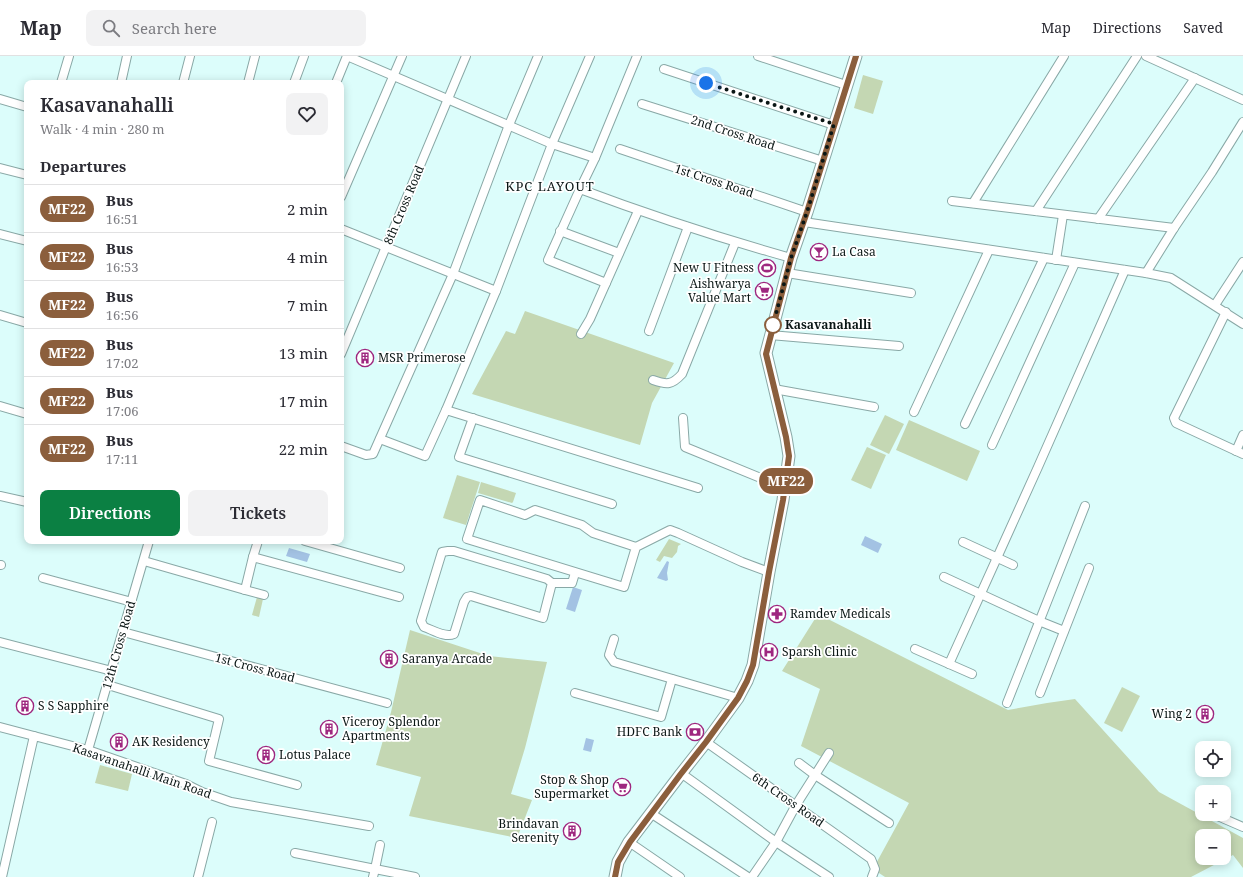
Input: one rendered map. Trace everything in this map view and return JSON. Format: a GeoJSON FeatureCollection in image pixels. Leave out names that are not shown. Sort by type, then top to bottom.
{"type":"FeatureCollection","features":[{"type":"Feature","properties":{"kind":"main road"},"geometry":{"type":"LineString","coordinates":[[615,877],[618,862],[630,842],[738,698],[753,665],[789,456],[786,437],[766,354],[791,258],[856,56]]}},
{"type":"Feature","properties":{"kind":"street"},"geometry":{"type":"LineString","coordinates":[[62,80],[68,56]]}},
{"type":"Feature","properties":{"kind":"street"},"geometry":{"type":"LineString","coordinates":[[122,80],[127,56]]}},
{"type":"Feature","properties":{"kind":"street"},"geometry":{"type":"LineString","coordinates":[[185,80],[190,56]]}},
{"type":"Feature","properties":{"kind":"street"},"geometry":{"type":"LineString","coordinates":[[249,80],[255,56]]}},
{"type":"Feature","properties":{"kind":"street"},"geometry":{"type":"LineString","coordinates":[[295,80],[304,56]]}},
{"type":"Feature","properties":{"kind":"street"},"geometry":{"type":"LineString","coordinates":[[337,80],[347,56],[552,144],[595,158]]}},
{"type":"Feature","properties":{"kind":"street"},"geometry":{"type":"LineString","coordinates":[[344,190],[402,56]]}},
{"type":"Feature","properties":{"kind":"street","name":"8th Cross Road"},"geometry":{"type":"LineString","coordinates":[[344,347],[466,56]]}},
{"type":"Feature","properties":{"kind":"street"},"geometry":{"type":"LineString","coordinates":[[344,447],[366,456],[373,454],[452,274],[509,125],[538,56]]}},
{"type":"Feature","properties":{"kind":"street"},"geometry":{"type":"LineString","coordinates":[[380,438],[425,456],[496,291],[552,144],[590,56]]}},
{"type":"Feature","properties":{"kind":"street"},"geometry":{"type":"LineString","coordinates":[[606,283],[548,260],[560,231],[595,158],[637,56]]}},
{"type":"Feature","properties":{"kind":"street"},"geometry":{"type":"LineString","coordinates":[[758,56],[846,86]]}},
{"type":"Feature","properties":{"kind":"street"},"geometry":{"type":"LineString","coordinates":[[973,203],[1064,56]]}},
{"type":"Feature","properties":{"kind":"street"},"geometry":{"type":"LineString","coordinates":[[1036,211],[1137,56]]}},
{"type":"Feature","properties":{"kind":"street"},"geometry":{"type":"LineString","coordinates":[[1146,56],[1243,100]]}},
{"type":"Feature","properties":{"kind":"street"},"geometry":{"type":"LineString","coordinates":[[664,69],[834,124]]}},
{"type":"Feature","properties":{"kind":"street"},"geometry":{"type":"LineString","coordinates":[[1098,219],[1195,78]]}},
{"type":"Feature","properties":{"kind":"street"},"geometry":{"type":"LineString","coordinates":[[0,99],[24,106]]}},
{"type":"Feature","properties":{"kind":"street","name":"2nd Cross Road"},"geometry":{"type":"LineString","coordinates":[[642,104],[823,161]]}},
{"type":"Feature","properties":{"kind":"street"},"geometry":{"type":"LineString","coordinates":[[1146,273],[1243,122]]}},
{"type":"Feature","properties":{"kind":"street","name":"1st Cross Road"},"geometry":{"type":"LineString","coordinates":[[620,149],[805,217],[989,250],[1171,278],[1243,324]]}},
{"type":"Feature","properties":{"kind":"street"},"geometry":{"type":"LineString","coordinates":[[0,168],[24,174]]}},
{"type":"Feature","properties":{"kind":"street"},"geometry":{"type":"LineString","coordinates":[[580,189],[638,211],[735,243],[791,258]]}},
{"type":"Feature","properties":{"kind":"street"},"geometry":{"type":"LineString","coordinates":[[952,201],[1174,228]]}},
{"type":"Feature","properties":{"kind":"street"},"geometry":{"type":"LineString","coordinates":[[581,334],[590,319],[638,211]]}},
{"type":"Feature","properties":{"kind":"street"},"geometry":{"type":"LineString","coordinates":[[1056,260],[1063,214]]}},
{"type":"Feature","properties":{"kind":"street"},"geometry":{"type":"LineString","coordinates":[[648,331],[688,227]]}},
{"type":"Feature","properties":{"kind":"street"},"geometry":{"type":"LineString","coordinates":[[344,229],[496,291]]}},
{"type":"Feature","properties":{"kind":"street"},"geometry":{"type":"LineString","coordinates":[[560,231],[619,253]]}},
{"type":"Feature","properties":{"kind":"street"},"geometry":{"type":"LineString","coordinates":[[0,234],[24,240]]}},
{"type":"Feature","properties":{"kind":"street"},"geometry":{"type":"LineString","coordinates":[[653,380],[664,384],[674,382],[682,374],[735,243]]}},
{"type":"Feature","properties":{"kind":"street"},"geometry":{"type":"LineString","coordinates":[[914,412],[989,250]]}},
{"type":"Feature","properties":{"kind":"street"},"geometry":{"type":"LineString","coordinates":[[965,424],[1044,258]]}},
{"type":"Feature","properties":{"kind":"street"},"geometry":{"type":"LineString","coordinates":[[1215,305],[1243,262]]}},
{"type":"Feature","properties":{"kind":"street"},"geometry":{"type":"LineString","coordinates":[[992,445],[1075,263]]}},
{"type":"Feature","properties":{"kind":"street"},"geometry":{"type":"LineString","coordinates":[[949,664],[1125,270]]}},
{"type":"Feature","properties":{"kind":"street"},"geometry":{"type":"LineString","coordinates":[[787,272],[911,293]]}},
{"type":"Feature","properties":{"kind":"street"},"geometry":{"type":"LineString","coordinates":[[1226,312],[1174,418],[1176,423],[1239,452],[1243,436]]}},
{"type":"Feature","properties":{"kind":"street"},"geometry":{"type":"LineString","coordinates":[[0,315],[24,322]]}},
{"type":"Feature","properties":{"kind":"street"},"geometry":{"type":"LineString","coordinates":[[770,335],[899,346]]}},
{"type":"Feature","properties":{"kind":"street"},"geometry":{"type":"LineString","coordinates":[[774,389],[874,407]]}},
{"type":"Feature","properties":{"kind":"street"},"geometry":{"type":"LineString","coordinates":[[0,406],[24,413]]}},
{"type":"Feature","properties":{"kind":"street"},"geometry":{"type":"LineString","coordinates":[[446,410],[698,488]]}},
{"type":"Feature","properties":{"kind":"street"},"geometry":{"type":"LineString","coordinates":[[473,418],[459,457],[612,504]]}},
{"type":"Feature","properties":{"kind":"street"},"geometry":{"type":"LineString","coordinates":[[683,418],[685,447],[784,488]]}},
{"type":"Feature","properties":{"kind":"street"},"geometry":{"type":"LineString","coordinates":[[0,496],[24,501]]}},
{"type":"Feature","properties":{"kind":"street"},"geometry":{"type":"LineString","coordinates":[[636,547],[624,587],[467,539],[480,500],[525,515],[535,510],[582,525],[592,533],[636,547],[670,530],[742,562],[769,572]]}},
{"type":"Feature","properties":{"kind":"street"},"geometry":{"type":"LineString","coordinates":[[1007,703],[1085,506]]}},
{"type":"Feature","properties":{"kind":"street"},"geometry":{"type":"LineString","coordinates":[[963,542],[1013,565]]}},
{"type":"Feature","properties":{"kind":"street","name":"12th Cross Road"},"geometry":{"type":"LineString","coordinates":[[88,750],[148,544]]}},
{"type":"Feature","properties":{"kind":"street"},"geometry":{"type":"LineString","coordinates":[[245,590],[257,544]]}},
{"type":"Feature","properties":{"kind":"street"},"geometry":{"type":"LineString","coordinates":[[316,544],[400,568]]}},
{"type":"Feature","properties":{"kind":"street"},"geometry":{"type":"LineString","coordinates":[[552,583],[543,618],[471,596],[467,597],[464,602],[454,634],[451,636],[424,628],[421,622],[442,552],[454,551],[547,579],[552,583],[572,583],[575,573]]}},
{"type":"Feature","properties":{"kind":"street"},"geometry":{"type":"LineString","coordinates":[[253,556],[399,597]]}},
{"type":"Feature","properties":{"kind":"street"},"geometry":{"type":"LineString","coordinates":[[144,561],[264,595]]}},
{"type":"Feature","properties":{"kind":"street"},"geometry":{"type":"LineString","coordinates":[[1040,693],[1089,568]]}},
{"type":"Feature","properties":{"kind":"street"},"geometry":{"type":"LineString","coordinates":[[944,577],[1064,631]]}},
{"type":"Feature","properties":{"kind":"street"},"geometry":{"type":"LineString","coordinates":[[43,578],[132,602]]}},
{"type":"Feature","properties":{"kind":"street","name":"1st Cross Road"},"geometry":{"type":"LineString","coordinates":[[123,632],[387,704]]}},
{"type":"Feature","properties":{"kind":"street"},"geometry":{"type":"LineString","coordinates":[[614,640],[609,655],[614,662],[738,698]]}},
{"type":"Feature","properties":{"kind":"street"},"geometry":{"type":"LineString","coordinates":[[0,642],[112,671]]}},
{"type":"Feature","properties":{"kind":"street"},"geometry":{"type":"LineString","coordinates":[[915,649],[972,674]]}},
{"type":"Feature","properties":{"kind":"street"},"geometry":{"type":"LineString","coordinates":[[575,693],[661,717],[672,679]]}},
{"type":"Feature","properties":{"kind":"street"},"geometry":{"type":"LineString","coordinates":[[108,685],[219,720],[209,760],[297,785]]}},
{"type":"Feature","properties":{"kind":"street","name":"Kasavanahalli Main Road"},"geometry":{"type":"LineString","coordinates":[[0,727],[88,750],[186,784],[202,792],[231,802],[369,826]]}},
{"type":"Feature","properties":{"kind":"street"},"geometry":{"type":"LineString","coordinates":[[2,877],[34,736]]}},
{"type":"Feature","properties":{"kind":"street","name":"6th Cross Road"},"geometry":{"type":"LineString","coordinates":[[706,742],[871,859],[875,869],[872,877]]}},
{"type":"Feature","properties":{"kind":"street"},"geometry":{"type":"LineString","coordinates":[[752,877],[776,842],[796,806],[829,753]]}},
{"type":"Feature","properties":{"kind":"street"},"geometry":{"type":"LineString","coordinates":[[799,763],[889,823]]}},
{"type":"Feature","properties":{"kind":"street"},"geometry":{"type":"LineString","coordinates":[[681,774],[776,842],[829,877]]}},
{"type":"Feature","properties":{"kind":"street"},"geometry":{"type":"LineString","coordinates":[[652,814],[748,877]]}},
{"type":"Feature","properties":{"kind":"street"},"geometry":{"type":"LineString","coordinates":[[1229,821],[1243,827]]}},
{"type":"Feature","properties":{"kind":"street"},"geometry":{"type":"LineString","coordinates":[[198,877],[212,822]]}},
{"type":"Feature","properties":{"kind":"street"},"geometry":{"type":"LineString","coordinates":[[630,842],[680,877]]}},
{"type":"Feature","properties":{"kind":"street"},"geometry":{"type":"LineString","coordinates":[[374,873],[380,845]]}},
{"type":"Feature","properties":{"kind":"street"},"geometry":{"type":"LineString","coordinates":[[295,853],[374,873],[415,877]]}},
{"type":"Feature","properties":{"kind":"green space"},"geometry":{"type":"Polygon","coordinates":[[[863,75],[883,81],[873,114],[854,108],[863,75]]]}},
{"type":"Feature","properties":{"kind":"green space"},"geometry":{"type":"Polygon","coordinates":[[[525,311],[674,363],[652,403],[640,445],[472,394],[506,331],[515,334],[525,311]]]}},
{"type":"Feature","properties":{"kind":"green space"},"geometry":{"type":"Polygon","coordinates":[[[885,415],[904,424],[889,454],[870,445],[885,415]]]}},
{"type":"Feature","properties":{"kind":"green space"},"geometry":{"type":"Polygon","coordinates":[[[909,420],[980,451],[967,481],[896,450],[909,420]]]}},
{"type":"Feature","properties":{"kind":"green space"},"geometry":{"type":"Polygon","coordinates":[[[867,447],[886,455],[871,489],[851,480],[867,447]]]}},
{"type":"Feature","properties":{"kind":"green space"},"geometry":{"type":"Polygon","coordinates":[[[457,475],[480,482],[466,525],[443,518],[457,475]]]}},
{"type":"Feature","properties":{"kind":"green space"},"geometry":{"type":"Polygon","coordinates":[[[481,482],[516,493],[513,502],[512,503],[478,493],[481,482]]]}},
{"type":"Feature","properties":{"kind":"green space"},"geometry":{"type":"Polygon","coordinates":[[[669,539],[681,544],[678,546],[677,552],[672,558],[664,556],[660,562],[656,560],[669,539]]]}},
{"type":"Feature","properties":{"kind":"green space"},"geometry":{"type":"Polygon","coordinates":[[[257,597],[263,599],[259,617],[252,615],[257,597]]]}},
{"type":"Feature","properties":{"kind":"green space"},"geometry":{"type":"Polygon","coordinates":[[[818,614],[1008,710],[1075,699],[1159,792],[1195,812],[1195,821],[1212,821],[1227,829],[1195,829],[1195,865],[1214,865],[1191,877],[885,877],[873,869],[909,803],[801,746],[820,689],[782,671],[818,614]]]}},
{"type":"Feature","properties":{"kind":"green space"},"geometry":{"type":"Polygon","coordinates":[[[410,630],[489,656],[547,662],[525,748],[511,794],[532,800],[517,838],[409,816],[421,777],[376,765],[391,712],[410,630]]]}},
{"type":"Feature","properties":{"kind":"green space"},"geometry":{"type":"Polygon","coordinates":[[[1122,687],[1140,696],[1122,732],[1104,723],[1122,687]]]}},
{"type":"Feature","properties":{"kind":"green space"},"geometry":{"type":"Polygon","coordinates":[[[100,765],[132,774],[128,791],[95,783],[100,765]]]}},
{"type":"Feature","properties":{"kind":"green space"},"geometry":{"type":"Polygon","coordinates":[[[1231,831],[1243,838],[1243,868],[1233,855],[1231,856],[1231,831]]]}},
{"type":"Feature","properties":{"kind":"water"},"geometry":{"type":"Polygon","coordinates":[[[865,536],[882,544],[878,553],[861,545],[865,536]]]}},
{"type":"Feature","properties":{"kind":"water"},"geometry":{"type":"Polygon","coordinates":[[[289,548],[310,554],[307,562],[286,556],[289,548]]]}},
{"type":"Feature","properties":{"kind":"water"},"geometry":{"type":"Polygon","coordinates":[[[667,561],[669,562],[667,573],[668,580],[666,581],[657,578],[667,561]]]}},
{"type":"Feature","properties":{"kind":"water"},"geometry":{"type":"Polygon","coordinates":[[[573,587],[582,590],[575,612],[566,609],[573,587]]]}},
{"type":"Feature","properties":{"kind":"water"},"geometry":{"type":"Polygon","coordinates":[[[586,738],[594,740],[591,752],[583,750],[586,738]]]}},
{"type":"Feature","properties":{"kind":"bus line","name":"MF22"},"geometry":{"type":"LineString","coordinates":[[615,877],[618,862],[630,842],[738,698],[753,665],[783,500],[789,456],[786,437],[766,354],[791,258],[856,56]]}},
{"type":"Feature","properties":{"kind":"place","name":"La Casa"},"geometry":{"type":"Point","coordinates":[819,252]}},
{"type":"Feature","properties":{"kind":"place","name":"New U Fitness"},"geometry":{"type":"Point","coordinates":[767,268]}},
{"type":"Feature","properties":{"kind":"place","name":"Aishwarya Value Mart"},"geometry":{"type":"Point","coordinates":[764,291]}},
{"type":"Feature","properties":{"kind":"place","name":"Kasavanahalli"},"geometry":{"type":"Point","coordinates":[773,325]}},
{"type":"Feature","properties":{"kind":"place","name":"MSR Primerose"},"geometry":{"type":"Point","coordinates":[365,358]}},
{"type":"Feature","properties":{"kind":"place","name":"Ramdev Medicals"},"geometry":{"type":"Point","coordinates":[777,614]}},
{"type":"Feature","properties":{"kind":"place","name":"Sparsh Clinic"},"geometry":{"type":"Point","coordinates":[769,652]}},
{"type":"Feature","properties":{"kind":"place","name":"Saranya Arcade"},"geometry":{"type":"Point","coordinates":[389,659]}},
{"type":"Feature","properties":{"kind":"place","name":"S S Sapphire"},"geometry":{"type":"Point","coordinates":[25,706]}},
{"type":"Feature","properties":{"kind":"place","name":"Wing 2"},"geometry":{"type":"Point","coordinates":[1205,714]}},
{"type":"Feature","properties":{"kind":"place","name":"Viceroy Splendor Apartments"},"geometry":{"type":"Point","coordinates":[329,729]}},
{"type":"Feature","properties":{"kind":"place","name":"HDFC Bank"},"geometry":{"type":"Point","coordinates":[695,732]}},
{"type":"Feature","properties":{"kind":"place","name":"AK Residency"},"geometry":{"type":"Point","coordinates":[119,742]}},
{"type":"Feature","properties":{"kind":"place","name":"Lotus Palace"},"geometry":{"type":"Point","coordinates":[266,755]}},
{"type":"Feature","properties":{"kind":"place","name":"Stop & Shop Supermarket"},"geometry":{"type":"Point","coordinates":[622,787]}},
{"type":"Feature","properties":{"kind":"place","name":"Brindavan Serenity"},"geometry":{"type":"Point","coordinates":[572,831]}},
{"type":"Feature","properties":{"kind":"district","name":"KPC LAYOUT"},"geometry":{"type":"Point","coordinates":[550,186]}},
{"type":"Feature","properties":{"kind":"route"},"geometry":{"type":"LineString","coordinates":[[706,83],[834,124],[791,258],[773,325]]}}]}
